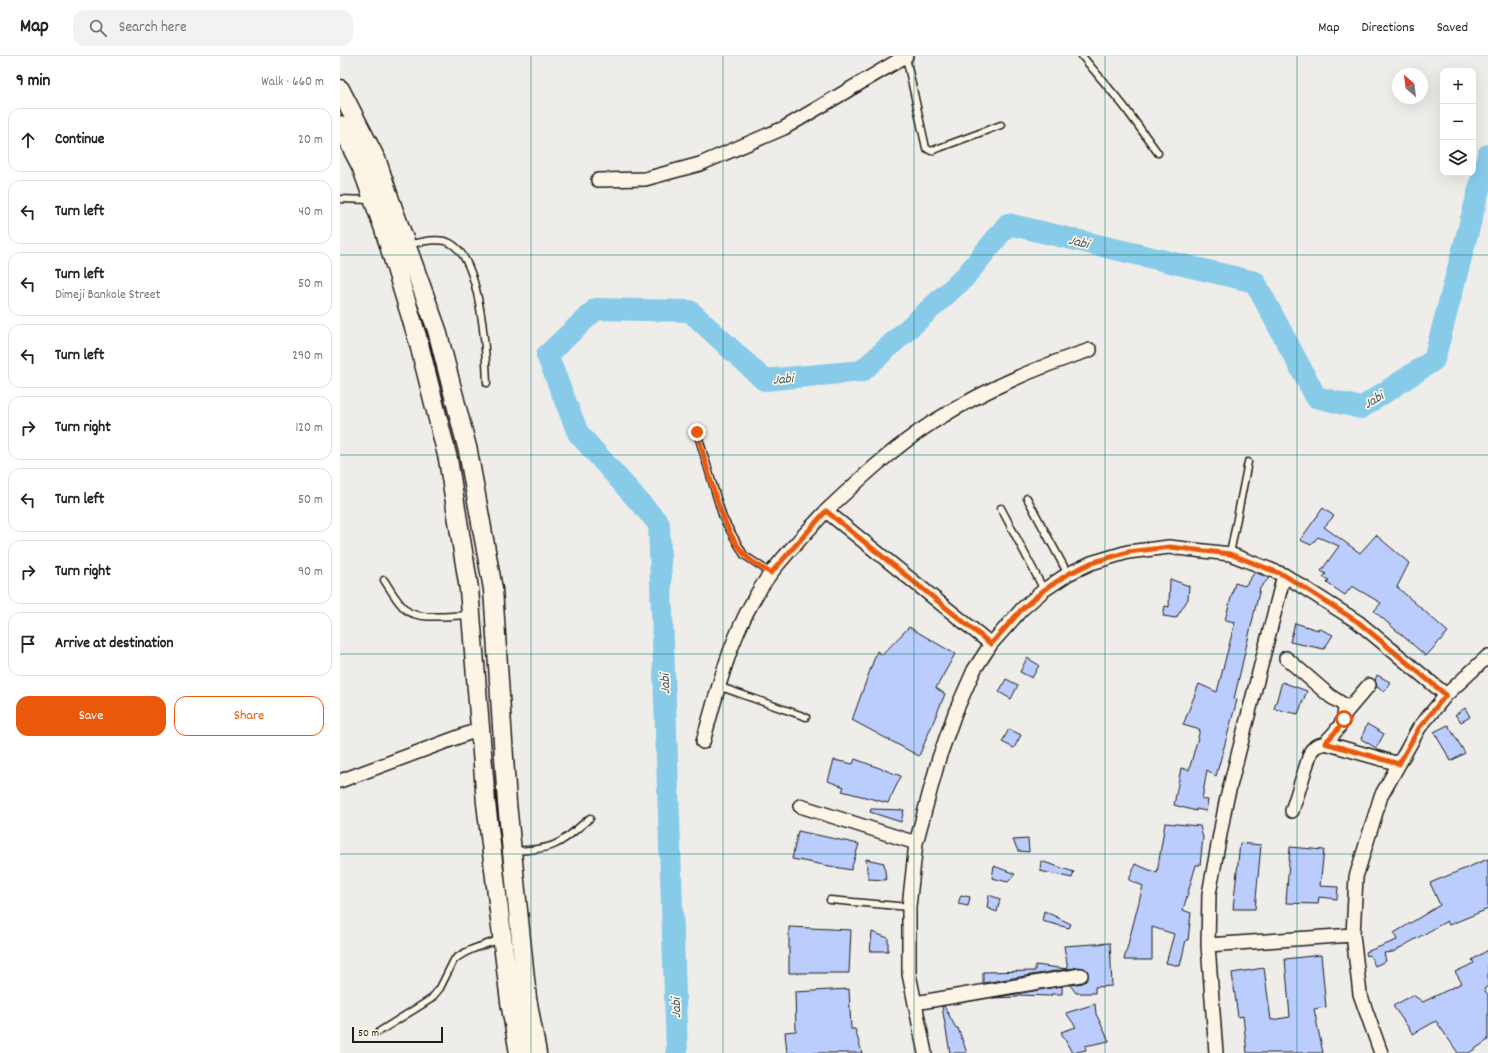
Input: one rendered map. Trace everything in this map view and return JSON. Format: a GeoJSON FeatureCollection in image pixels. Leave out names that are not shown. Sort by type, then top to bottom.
{"type":"FeatureCollection","features":[{"type":"Feature","properties":{"kind":"main road"},"geometry":{"type":"LineString","coordinates":[[340,89],[377,162],[380,202],[418,340],[448,459],[469,589],[486,803],[502,938],[519,1053]]}},
{"type":"Feature","properties":{"kind":"main road"},"geometry":{"type":"LineString","coordinates":[[340,125],[380,202],[406,245],[436,330],[466,444],[493,589],[507,803],[527,998],[537,1053]]}},
{"type":"Feature","properties":{"kind":"street"},"geometry":{"type":"LineString","coordinates":[[598,180],[645,179],[700,164],[784,128],[906,56]]}},
{"type":"Feature","properties":{"kind":"street"},"geometry":{"type":"LineString","coordinates":[[703,742],[718,686],[745,618],[771,573],[826,511],[899,447],[932,423],[986,391],[1043,365],[1090,350]]}},
{"type":"Feature","properties":{"kind":"street"},"geometry":{"type":"LineString","coordinates":[[826,511],[991,644]]}},
{"type":"Feature","properties":{"kind":"street"},"geometry":{"type":"LineString","coordinates":[[925,1053],[909,974],[909,907],[916,843],[939,758],[955,713],[974,670],[991,644],[1022,609],[1044,590],[1068,574],[1091,563],[1128,552],[1170,547],[1230,554],[1284,575],[1358,622],[1446,695]]}},
{"type":"Feature","properties":{"kind":"street"},"geometry":{"type":"LineString","coordinates":[[1216,1053],[1208,945],[1209,894],[1226,802],[1284,575]]}},
{"type":"Feature","properties":{"kind":"street"},"geometry":{"type":"LineString","coordinates":[[1381,1053],[1360,994],[1352,935],[1356,877],[1381,796],[1419,728],[1446,695],[1488,656]]}},
{"type":"Feature","properties":{"kind":"street"},"geometry":{"type":"LineString","coordinates":[[1286,658],[1330,696],[1344,705],[1346,712]]}},
{"type":"Feature","properties":{"kind":"street"},"geometry":{"type":"LineString","coordinates":[[1292,811],[1311,751],[1316,746],[1325,743],[1338,729],[1346,712],[1369,684]]}},
{"type":"Feature","properties":{"kind":"street"},"geometry":{"type":"LineString","coordinates":[[340,781],[480,729]]}},
{"type":"Feature","properties":{"kind":"street"},"geometry":{"type":"LineString","coordinates":[[1325,743],[1399,764]]}},
{"type":"Feature","properties":{"kind":"street"},"geometry":{"type":"LineString","coordinates":[[800,806],[916,843]]}},
{"type":"Feature","properties":{"kind":"street"},"geometry":{"type":"LineString","coordinates":[[1208,945],[1352,935]]}},
{"type":"Feature","properties":{"kind":"street"},"geometry":{"type":"LineString","coordinates":[[915,1003],[1081,975]]}},
{"type":"Feature","properties":{"kind":"lane"},"geometry":{"type":"LineString","coordinates":[[906,56],[926,148],[931,151],[1001,125]]}},
{"type":"Feature","properties":{"kind":"lane"},"geometry":{"type":"LineString","coordinates":[[1082,56],[1123,105],[1158,153]]}},
{"type":"Feature","properties":{"kind":"lane"},"geometry":{"type":"LineString","coordinates":[[340,199],[380,202]]}},
{"type":"Feature","properties":{"kind":"lane"},"geometry":{"type":"LineString","coordinates":[[406,245],[436,240],[450,243],[461,253],[471,274],[480,304],[487,383]]}},
{"type":"Feature","properties":{"kind":"lane"},"geometry":{"type":"LineString","coordinates":[[697,432],[723,518],[744,554],[771,573]]}},
{"type":"Feature","properties":{"kind":"lane"},"geometry":{"type":"LineString","coordinates":[[1230,554],[1248,462]]}},
{"type":"Feature","properties":{"kind":"lane"},"geometry":{"type":"LineString","coordinates":[[1027,498],[1068,574]]}},
{"type":"Feature","properties":{"kind":"lane"},"geometry":{"type":"LineString","coordinates":[[1001,508],[1044,590]]}},
{"type":"Feature","properties":{"kind":"lane"},"geometry":{"type":"LineString","coordinates":[[384,580],[405,609],[412,615],[471,615]]}},
{"type":"Feature","properties":{"kind":"lane"},"geometry":{"type":"LineString","coordinates":[[718,686],[806,717]]}},
{"type":"Feature","properties":{"kind":"lane"},"geometry":{"type":"LineString","coordinates":[[512,852],[542,850],[552,847],[564,841],[590,818]]}},
{"type":"Feature","properties":{"kind":"lane"},"geometry":{"type":"LineString","coordinates":[[830,900],[909,907]]}},
{"type":"Feature","properties":{"kind":"lane"},"geometry":{"type":"LineString","coordinates":[[380,1031],[431,999],[440,988],[454,960],[468,951],[502,938]]}},
{"type":"Feature","properties":{"kind":"building"},"geometry":{"type":"Polygon","coordinates":[[[1323,508],[1334,516],[1324,527],[1360,553],[1376,535],[1409,563],[1397,587],[1448,632],[1426,656],[1374,611],[1381,603],[1352,586],[1345,595],[1327,583],[1329,580],[1323,577],[1326,574],[1321,571],[1339,546],[1318,537],[1311,545],[1300,540],[1323,508]]]}},
{"type":"Feature","properties":{"kind":"building"},"geometry":{"type":"Polygon","coordinates":[[[1255,572],[1269,578],[1260,588],[1234,699],[1237,700],[1216,776],[1207,770],[1202,799],[1208,800],[1206,811],[1196,809],[1196,811],[1174,805],[1181,768],[1189,770],[1200,730],[1183,725],[1199,684],[1217,692],[1235,622],[1225,620],[1235,583],[1245,586],[1255,572]]]}},
{"type":"Feature","properties":{"kind":"building"},"geometry":{"type":"Polygon","coordinates":[[[1170,579],[1189,586],[1188,599],[1176,618],[1163,616],[1165,606],[1169,607],[1170,579]]]}},
{"type":"Feature","properties":{"kind":"building"},"geometry":{"type":"Polygon","coordinates":[[[1295,623],[1318,630],[1318,628],[1333,635],[1324,649],[1290,642],[1295,623]]]}},
{"type":"Feature","properties":{"kind":"building"},"geometry":{"type":"Polygon","coordinates":[[[909,627],[955,654],[936,688],[945,694],[919,756],[852,720],[877,651],[882,655],[909,627]]]}},
{"type":"Feature","properties":{"kind":"building"},"geometry":{"type":"Polygon","coordinates":[[[1027,658],[1039,665],[1032,678],[1020,672],[1027,658]]]}},
{"type":"Feature","properties":{"kind":"building"},"geometry":{"type":"Polygon","coordinates":[[[1377,675],[1390,682],[1384,692],[1377,687],[1375,680],[1377,675]]]}},
{"type":"Feature","properties":{"kind":"building"},"geometry":{"type":"Polygon","coordinates":[[[1006,679],[1018,685],[1011,699],[999,692],[1006,679]]]}},
{"type":"Feature","properties":{"kind":"building"},"geometry":{"type":"Polygon","coordinates":[[[1282,682],[1307,691],[1298,714],[1274,709],[1282,682]]]}},
{"type":"Feature","properties":{"kind":"building"},"geometry":{"type":"Polygon","coordinates":[[[1465,708],[1470,717],[1461,722],[1455,715],[1465,708]]]}},
{"type":"Feature","properties":{"kind":"building"},"geometry":{"type":"Polygon","coordinates":[[[1367,724],[1384,734],[1376,748],[1361,739],[1367,724]]]}},
{"type":"Feature","properties":{"kind":"building"},"geometry":{"type":"Polygon","coordinates":[[[1448,725],[1465,753],[1451,761],[1434,732],[1448,725]]]}},
{"type":"Feature","properties":{"kind":"building"},"geometry":{"type":"Polygon","coordinates":[[[1009,729],[1021,735],[1014,748],[1002,742],[1009,729]]]}},
{"type":"Feature","properties":{"kind":"building"},"geometry":{"type":"Polygon","coordinates":[[[855,759],[901,776],[888,803],[842,791],[844,787],[828,781],[834,760],[853,764],[855,759]]]}},
{"type":"Feature","properties":{"kind":"building"},"geometry":{"type":"Polygon","coordinates":[[[871,809],[904,810],[901,822],[870,812],[871,809]]]}},
{"type":"Feature","properties":{"kind":"building"},"geometry":{"type":"Polygon","coordinates":[[[1165,823],[1200,826],[1203,838],[1200,865],[1196,865],[1183,910],[1191,913],[1188,940],[1186,940],[1180,966],[1166,963],[1174,934],[1152,927],[1152,960],[1124,960],[1143,886],[1129,880],[1135,864],[1157,873],[1165,823]]]}},
{"type":"Feature","properties":{"kind":"building"},"geometry":{"type":"Polygon","coordinates":[[[798,831],[859,844],[851,870],[792,859],[798,831]]]}},
{"type":"Feature","properties":{"kind":"building"},"geometry":{"type":"Polygon","coordinates":[[[1028,839],[1029,852],[1018,851],[1013,840],[1028,839]]]}},
{"type":"Feature","properties":{"kind":"building"},"geometry":{"type":"Polygon","coordinates":[[[1240,843],[1261,845],[1255,909],[1233,909],[1240,843]]]}},
{"type":"Feature","properties":{"kind":"building"},"geometry":{"type":"Polygon","coordinates":[[[1290,847],[1324,850],[1320,886],[1338,887],[1337,899],[1319,897],[1318,904],[1286,903],[1290,847]]]}},
{"type":"Feature","properties":{"kind":"building"},"geometry":{"type":"Polygon","coordinates":[[[866,859],[884,863],[886,880],[868,879],[866,859]]]}},
{"type":"Feature","properties":{"kind":"building"},"geometry":{"type":"Polygon","coordinates":[[[1488,859],[1488,909],[1449,925],[1447,921],[1393,952],[1384,953],[1386,961],[1375,966],[1370,955],[1367,956],[1366,952],[1397,940],[1394,933],[1440,905],[1430,883],[1488,859]]]}},
{"type":"Feature","properties":{"kind":"building"},"geometry":{"type":"Polygon","coordinates":[[[1041,861],[1074,872],[1072,878],[1040,871],[1041,861]]]}},
{"type":"Feature","properties":{"kind":"building"},"geometry":{"type":"Polygon","coordinates":[[[994,866],[1015,874],[1008,882],[992,878],[994,866]]]}},
{"type":"Feature","properties":{"kind":"building"},"geometry":{"type":"Polygon","coordinates":[[[961,895],[970,897],[968,906],[958,904],[961,895]]]}},
{"type":"Feature","properties":{"kind":"building"},"geometry":{"type":"Polygon","coordinates":[[[989,895],[1000,899],[997,912],[987,908],[989,895]]]}},
{"type":"Feature","properties":{"kind":"building"},"geometry":{"type":"Polygon","coordinates":[[[1044,911],[1071,924],[1069,928],[1042,921],[1044,911]]]}},
{"type":"Feature","properties":{"kind":"building"},"geometry":{"type":"Polygon","coordinates":[[[789,927],[851,930],[849,973],[789,973],[789,927]]]}},
{"type":"Feature","properties":{"kind":"building"},"geometry":{"type":"Polygon","coordinates":[[[872,932],[888,938],[888,951],[870,951],[872,932]]]}},
{"type":"Feature","properties":{"kind":"building"},"geometry":{"type":"Polygon","coordinates":[[[1110,943],[1112,986],[1095,987],[1095,993],[1076,993],[1070,985],[1083,983],[1088,978],[1087,970],[1080,967],[1068,969],[1064,946],[1110,943]]]}},
{"type":"Feature","properties":{"kind":"building"},"geometry":{"type":"Polygon","coordinates":[[[1488,950],[1488,986],[1484,989],[1488,995],[1488,1040],[1469,1053],[1458,1053],[1436,1021],[1413,1034],[1393,1006],[1413,995],[1423,1002],[1462,983],[1455,972],[1474,963],[1472,960],[1488,950]]]}},
{"type":"Feature","properties":{"kind":"building"},"geometry":{"type":"Polygon","coordinates":[[[1321,955],[1326,1007],[1314,1009],[1323,1053],[1247,1053],[1243,1016],[1238,1017],[1232,973],[1264,968],[1271,1020],[1290,1017],[1285,959],[1321,955]]]}},
{"type":"Feature","properties":{"kind":"building"},"geometry":{"type":"Polygon","coordinates":[[[1035,965],[1068,969],[983,983],[983,972],[1035,971],[1035,965]]]}},
{"type":"Feature","properties":{"kind":"building"},"geometry":{"type":"Polygon","coordinates":[[[1062,986],[1062,994],[1051,994],[1051,996],[1018,995],[1018,997],[992,998],[1062,986]]]}},
{"type":"Feature","properties":{"kind":"building"},"geometry":{"type":"Polygon","coordinates":[[[849,989],[851,1029],[855,1029],[862,1053],[787,1053],[785,1032],[796,1031],[795,992],[849,989]]]}},
{"type":"Feature","properties":{"kind":"building"},"geometry":{"type":"Polygon","coordinates":[[[1095,1004],[1096,1014],[1109,1041],[1085,1046],[1086,1050],[1072,1053],[1061,1032],[1076,1027],[1066,1013],[1095,1004]]]}},
{"type":"Feature","properties":{"kind":"building"},"geometry":{"type":"Polygon","coordinates":[[[944,1006],[956,1028],[958,1028],[967,1053],[950,1053],[942,1007],[944,1006]]]}},
{"type":"Feature","properties":{"kind":"waterway","name":"Jabi"},"geometry":{"type":"LineString","coordinates":[[677,1053],[659,524],[578,433],[547,355],[596,309],[690,311],[764,380],[862,371],[964,278],[1008,224],[1255,282],[1316,397],[1361,408],[1434,360],[1488,155]]}},
{"type":"Feature","properties":{"kind":"route"},"geometry":{"type":"LineString","coordinates":[[697,432],[723,518],[740,549],[748,558],[771,573],[826,511],[991,644],[1022,609],[1044,590],[1068,574],[1091,563],[1128,552],[1170,547],[1230,554],[1284,575],[1358,622],[1446,695],[1419,728],[1399,764],[1325,743],[1338,729],[1344,719]]}}]}
